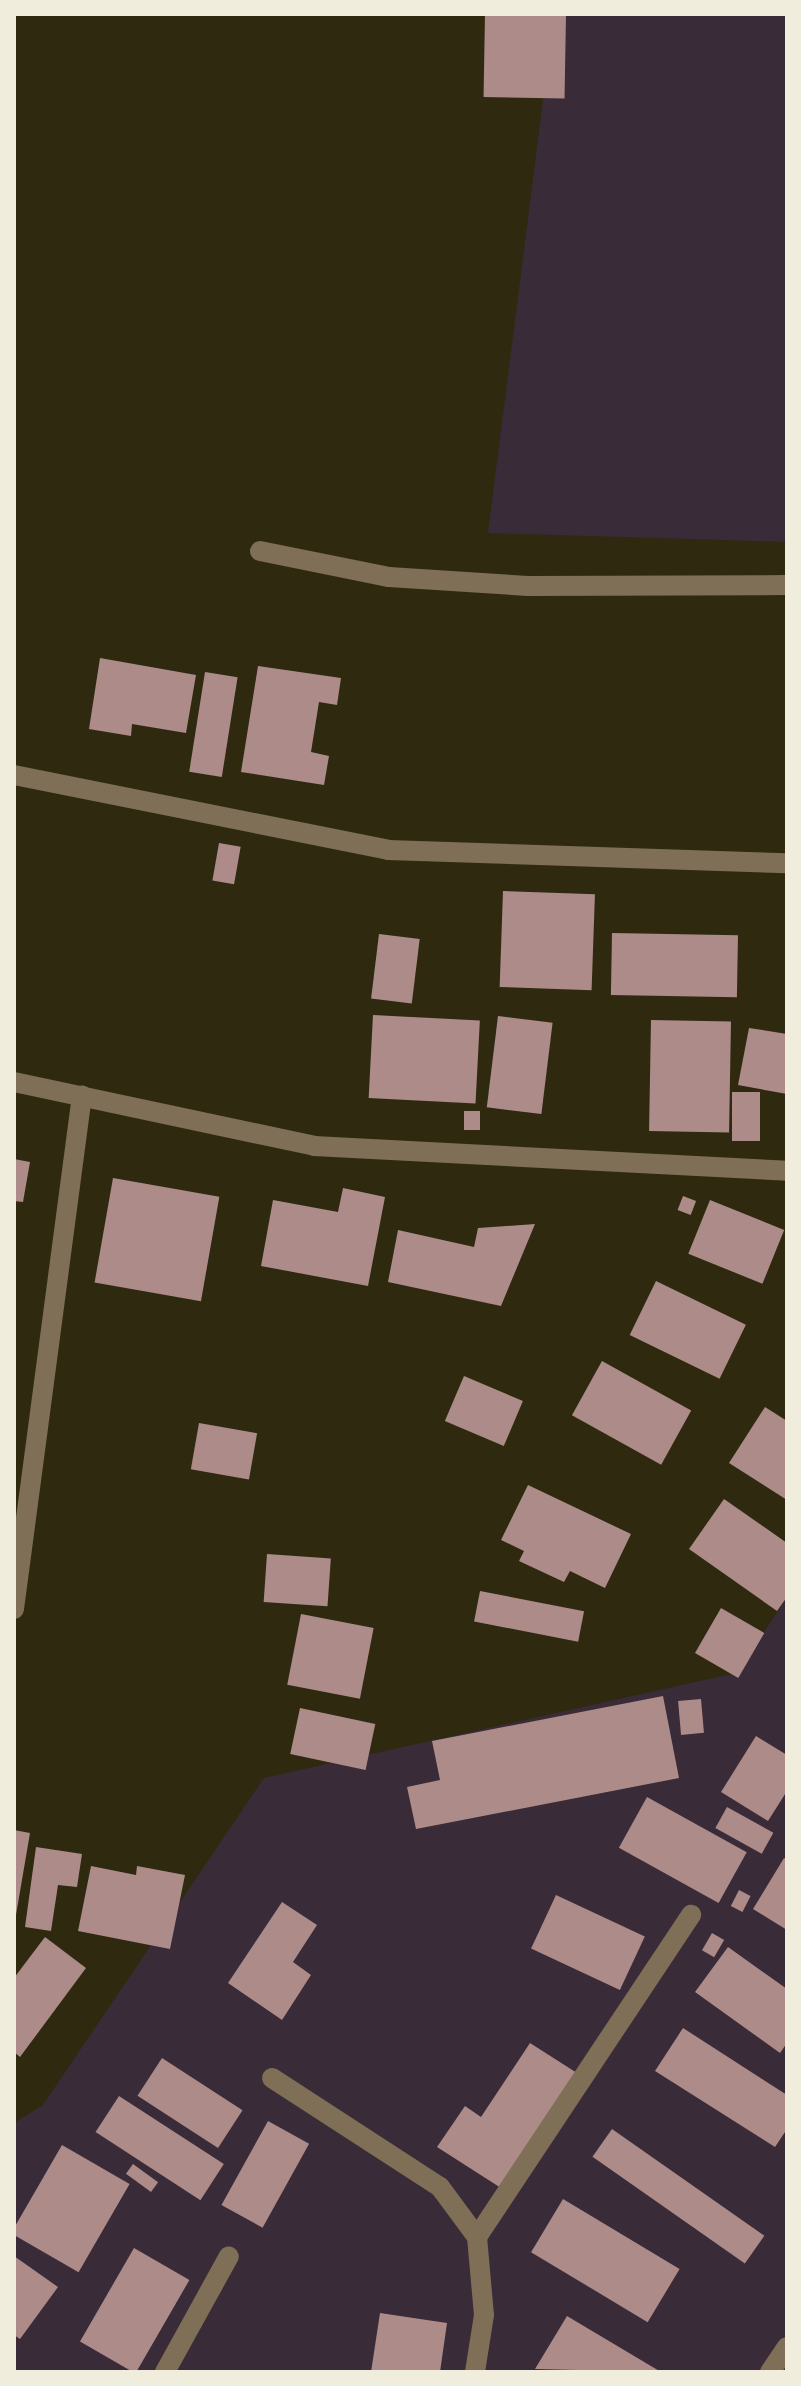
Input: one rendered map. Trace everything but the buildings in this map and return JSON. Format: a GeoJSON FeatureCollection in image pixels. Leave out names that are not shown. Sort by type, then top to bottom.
{"type":"FeatureCollection","features":[{"type":"Feature","properties":{"kind":"street"},"geometry":{"type":"LineString","coordinates":[[260,551],[436,580],[787,585]]}},
{"type":"Feature","properties":{"kind":"street"},"geometry":{"type":"LineString","coordinates":[[14,775],[388,850],[787,863]]}},
{"type":"Feature","properties":{"kind":"street"},"geometry":{"type":"LineString","coordinates":[[14,1082],[314,1146],[787,1171]]}},
{"type":"Feature","properties":{"kind":"street"},"geometry":{"type":"LineString","coordinates":[[14,1609],[82,1095]]}},
{"type":"Feature","properties":{"kind":"street"},"geometry":{"type":"LineString","coordinates":[[477,2237],[691,1915]]}},
{"type":"Feature","properties":{"kind":"street"},"geometry":{"type":"LineString","coordinates":[[272,2078],[440,2187],[477,2237],[484,2315],[475,2372]]}},
{"type":"Feature","properties":{"kind":"street"},"geometry":{"type":"LineString","coordinates":[[170,2370],[229,2256]]}},
{"type":"Feature","properties":{"kind":"street"},"geometry":{"type":"LineString","coordinates":[[770,2372],[787,2347]]}},
{"type":"Feature","properties":{"kind":"shaded area"},"geometry":{"type":"Polygon","coordinates":[[[554,14],[787,14],[787,542],[488,533],[554,14]]]}},
{"type":"Feature","properties":{"kind":"shaded area"},"geometry":{"type":"Polygon","coordinates":[[[787,1598],[787,2372],[14,2372],[14,2123],[43,2105],[264,1778],[736,1673],[787,1598]]]}}]}
